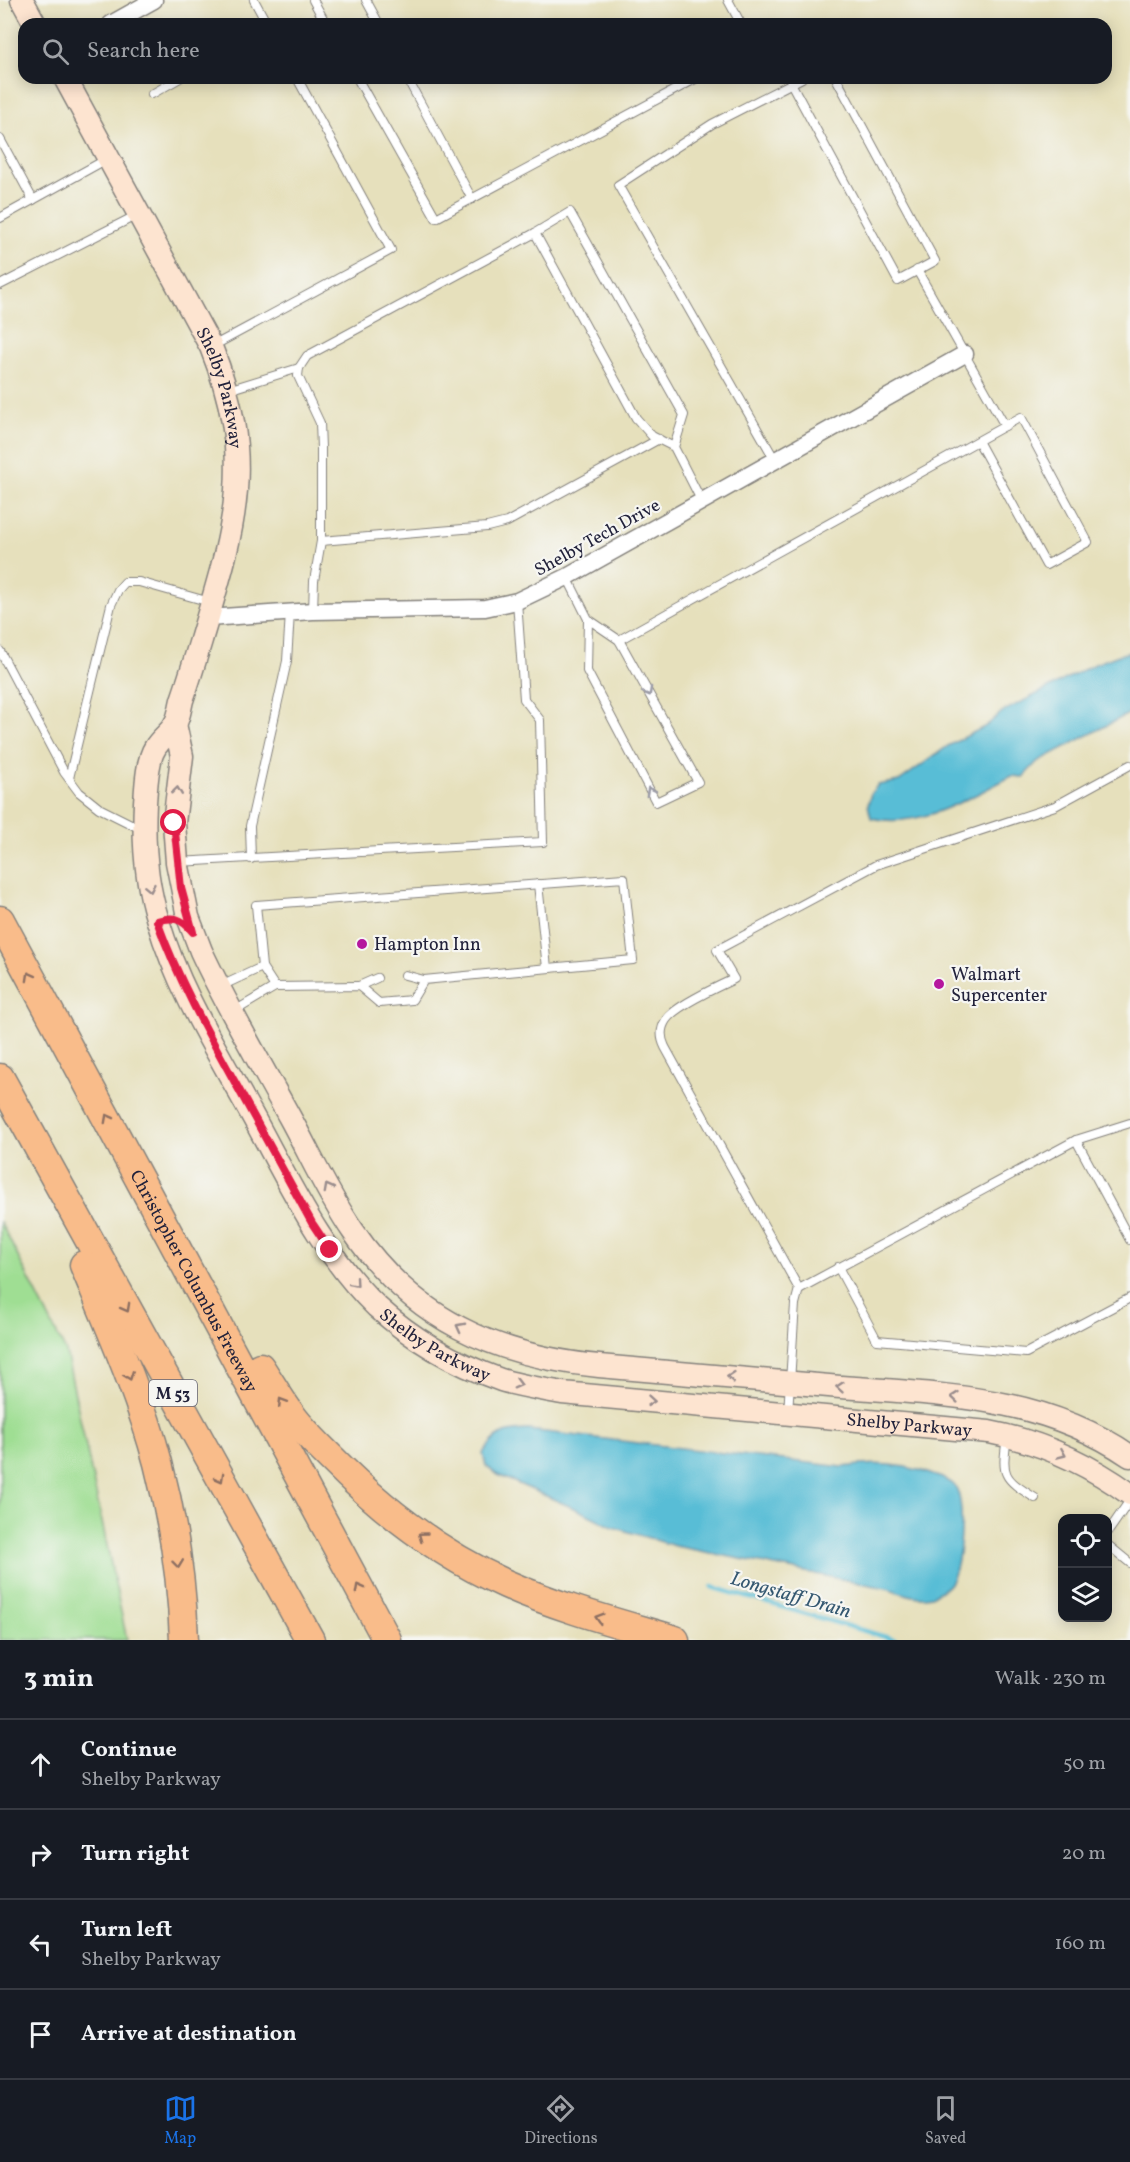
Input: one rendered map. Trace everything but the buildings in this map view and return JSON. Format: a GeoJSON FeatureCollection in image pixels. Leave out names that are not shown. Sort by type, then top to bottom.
{"type":"FeatureCollection","features":[{"type":"Feature","properties":{"kind":"highway","name":"Christopher Columbus Freeway"},"geometry":{"type":"LineString","coordinates":[[0,920],[387,1640]]}},
{"type":"Feature","properties":{"kind":"highway","name":"M 53"},"geometry":{"type":"LineString","coordinates":[[0,1078],[310,1640]]}},
{"type":"Feature","properties":{"kind":"highway"},"geometry":{"type":"LineString","coordinates":[[36,1146],[132,1383],[158,1462],[173,1530],[182,1601],[184,1640]]}},
{"type":"Feature","properties":{"kind":"highway"},"geometry":{"type":"LineString","coordinates":[[135,1169],[290,1413],[346,1473],[391,1513],[430,1542],[505,1583],[547,1601],[675,1640]]}},
{"type":"Feature","properties":{"kind":"street"},"geometry":{"type":"LineString","coordinates":[[22,0],[32,18]]}},
{"type":"Feature","properties":{"kind":"street"},"geometry":{"type":"LineString","coordinates":[[122,18],[154,0]]}},
{"type":"Feature","properties":{"kind":"street","name":"Shelby Parkway"},"geometry":{"type":"LineString","coordinates":[[68,84],[211,347],[226,391],[235,435],[238,486],[231,535],[175,724],[153,750],[148,780],[144,830],[147,876],[157,921],[175,968],[196,1012],[312,1223],[330,1250],[355,1282],[378,1307],[398,1324],[449,1357],[502,1380],[562,1393],[966,1429],[1007,1435],[1044,1446],[1084,1464],[1130,1494]]}},
{"type":"Feature","properties":{"kind":"street","name":"Shelby Tech Drive"},"geometry":{"type":"LineString","coordinates":[[210,610],[290,613],[485,608],[517,601],[567,577],[965,354]]}},
{"type":"Feature","properties":{"kind":"street","name":"Shelby Parkway"},"geometry":{"type":"LineString","coordinates":[[175,724],[182,756],[174,823],[177,862],[184,902],[193,932],[219,987],[353,1230],[392,1278],[434,1313],[486,1341],[545,1359],[599,1366],[995,1402],[1035,1411],[1081,1427],[1130,1456]]}},
{"type":"Feature","properties":{"kind":"street"},"geometry":{"type":"LineString","coordinates":[[157,921],[175,917],[193,932]]}},
{"type":"Feature","properties":{"kind":"street"},"geometry":{"type":"LineString","coordinates":[[865,1420],[870,1403],[877,1396],[890,1391]]}},
{"type":"Feature","properties":{"kind":"street"},"geometry":{"type":"LineString","coordinates":[[1103,1475],[1130,1476]]}},
{"type":"Feature","properties":{"kind":"lane"},"geometry":{"type":"LineString","coordinates":[[254,0],[264,18]]}},
{"type":"Feature","properties":{"kind":"lane"},"geometry":{"type":"LineString","coordinates":[[313,0],[323,18]]}},
{"type":"Feature","properties":{"kind":"lane"},"geometry":{"type":"LineString","coordinates":[[366,0],[376,18]]}},
{"type":"Feature","properties":{"kind":"lane"},"geometry":{"type":"LineString","coordinates":[[728,0],[738,18]]}},
{"type":"Feature","properties":{"kind":"lane"},"geometry":{"type":"LineString","coordinates":[[152,94],[170,84]]}},
{"type":"Feature","properties":{"kind":"lane"},"geometry":{"type":"LineString","coordinates":[[211,347],[391,250],[300,84]]}},
{"type":"Feature","properties":{"kind":"lane"},"geometry":{"type":"LineString","coordinates":[[360,84],[436,218],[686,84]]}},
{"type":"Feature","properties":{"kind":"lane"},"geometry":{"type":"LineString","coordinates":[[410,84],[472,199]]}},
{"type":"Feature","properties":{"kind":"lane"},"geometry":{"type":"LineString","coordinates":[[775,460],[618,184],[712,124],[789,84]]}},
{"type":"Feature","properties":{"kind":"lane"},"geometry":{"type":"LineString","coordinates":[[792,84],[898,281],[935,261],[839,84]]}},
{"type":"Feature","properties":{"kind":"lane"},"geometry":{"type":"LineString","coordinates":[[0,139],[33,200]]}},
{"type":"Feature","properties":{"kind":"lane"},"geometry":{"type":"LineString","coordinates":[[0,218],[109,158]]}},
{"type":"Feature","properties":{"kind":"lane"},"geometry":{"type":"LineString","coordinates":[[313,611],[314,581],[321,542],[320,423],[301,384],[298,376],[299,368],[308,356],[570,212],[684,415],[674,447]]}},
{"type":"Feature","properties":{"kind":"lane"},"geometry":{"type":"LineString","coordinates":[[0,285],[139,213]]}},
{"type":"Feature","properties":{"kind":"lane"},"geometry":{"type":"LineString","coordinates":[[535,232],[636,418],[652,436],[674,447],[702,502]]}},
{"type":"Feature","properties":{"kind":"lane"},"geometry":{"type":"LineString","coordinates":[[917,270],[1005,426]]}},
{"type":"Feature","properties":{"kind":"lane"},"geometry":{"type":"LineString","coordinates":[[226,391],[299,368]]}},
{"type":"Feature","properties":{"kind":"lane"},"geometry":{"type":"LineString","coordinates":[[619,640],[1021,417],[1088,542],[1046,565],[978,441]]}},
{"type":"Feature","properties":{"kind":"lane"},"geometry":{"type":"LineString","coordinates":[[321,542],[487,527],[507,522],[659,439]]}},
{"type":"Feature","properties":{"kind":"lane"},"geometry":{"type":"LineString","coordinates":[[567,577],[588,619],[587,671],[656,802],[698,782],[619,640],[588,619]]}},
{"type":"Feature","properties":{"kind":"lane"},"geometry":{"type":"LineString","coordinates":[[69,778],[111,605],[125,582],[140,582],[210,610]]}},
{"type":"Feature","properties":{"kind":"lane"},"geometry":{"type":"LineString","coordinates":[[177,862],[543,842],[540,720],[524,699],[517,601]]}},
{"type":"Feature","properties":{"kind":"lane"},"geometry":{"type":"LineString","coordinates":[[251,859],[250,826],[287,661],[290,613]]}},
{"type":"Feature","properties":{"kind":"lane"},"geometry":{"type":"LineString","coordinates":[[0,651],[69,778],[79,792],[99,808],[144,830]]}},
{"type":"Feature","properties":{"kind":"lane"},"geometry":{"type":"LineString","coordinates":[[788,1414],[795,1304],[799,1289],[665,1047],[662,1030],[666,1020],[674,1012],[734,979],[717,950],[876,865],[1055,806],[1130,765]]}},
{"type":"Feature","properties":{"kind":"lane"},"geometry":{"type":"LineString","coordinates":[[275,987],[262,967],[256,905],[624,878],[633,960],[424,980],[405,975]]}},
{"type":"Feature","properties":{"kind":"lane"},"geometry":{"type":"LineString","coordinates":[[538,884],[547,968]]}},
{"type":"Feature","properties":{"kind":"lane"},"geometry":{"type":"LineString","coordinates":[[219,987],[262,967]]}},
{"type":"Feature","properties":{"kind":"lane"},"geometry":{"type":"LineString","coordinates":[[233,1012],[275,987],[359,986],[377,978]]}},
{"type":"Feature","properties":{"kind":"lane"},"geometry":{"type":"LineString","coordinates":[[359,986],[379,1003],[412,1000],[424,980]]}},
{"type":"Feature","properties":{"kind":"lane"},"geometry":{"type":"LineString","coordinates":[[799,1289],[1077,1140],[1130,1123]]}},
{"type":"Feature","properties":{"kind":"lane"},"geometry":{"type":"LineString","coordinates":[[1077,1140],[1130,1240]]}},
{"type":"Feature","properties":{"kind":"lane"},"geometry":{"type":"LineString","coordinates":[[838,1267],[877,1340],[1026,1353],[1130,1298]]}},
{"type":"Feature","properties":{"kind":"lane"},"geometry":{"type":"LineString","coordinates":[[1007,1435],[1004,1463],[1006,1476],[1015,1486],[1035,1498]]}},
{"type":"Feature","properties":{"kind":"lane"},"geometry":{"type":"LineString","coordinates":[[1112,1525],[1130,1500]]}},
{"type":"Feature","properties":{"kind":"lane"},"geometry":{"type":"LineString","coordinates":[[1112,1549],[1130,1563]]}},
{"type":"Feature","properties":{"kind":"green space"},"geometry":{"type":"Polygon","coordinates":[[[0,1221],[66,1352],[127,1640],[0,1640],[0,1221]]]}},
{"type":"Feature","properties":{"kind":"water"},"geometry":{"type":"Polygon","coordinates":[[[1130,652],[1130,713],[1037,762],[1023,777],[1012,776],[962,802],[926,816],[889,821],[871,818],[868,805],[871,793],[878,785],[899,781],[948,746],[986,726],[1002,712],[1095,664],[1130,652]]]}},
{"type":"Feature","properties":{"kind":"water"},"geometry":{"type":"Polygon","coordinates":[[[528,1430],[843,1467],[877,1464],[922,1471],[947,1480],[958,1492],[961,1534],[954,1575],[949,1585],[936,1594],[925,1597],[914,1596],[886,1588],[675,1546],[613,1527],[496,1474],[486,1466],[483,1453],[497,1437],[507,1432],[528,1430]]]}},
{"type":"Feature","properties":{"kind":"waterway","name":"Longstaff Drain"},"geometry":{"type":"LineString","coordinates":[[712,1587],[896,1640]]}},
{"type":"Feature","properties":{"kind":"place","name":"Hampton Inn"},"geometry":{"type":"Point","coordinates":[362,944]}},
{"type":"Feature","properties":{"kind":"place","name":"Walmart Supercenter"},"geometry":{"type":"Point","coordinates":[939,984]}},
{"type":"Feature","properties":{"kind":"route"},"geometry":{"type":"LineString","coordinates":[[174,823],[181,888],[193,932],[175,917],[157,921],[175,968],[205,1029],[312,1223],[330,1250]]}}]}
